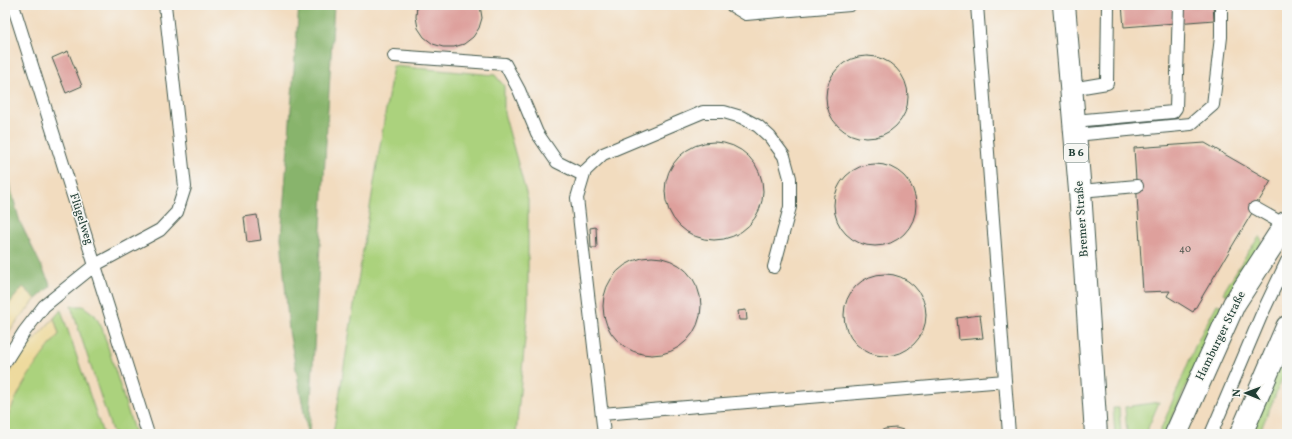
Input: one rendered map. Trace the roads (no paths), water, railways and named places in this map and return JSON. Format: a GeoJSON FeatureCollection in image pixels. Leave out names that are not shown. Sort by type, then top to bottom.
{"type":"FeatureCollection","features":[{"type":"Feature","properties":{"kind":"main road","name":"Bremer Straße"},"geometry":{"type":"LineString","coordinates":[[1064,5],[1080,191],[1096,434]]}},
{"type":"Feature","properties":{"kind":"main road","name":"Hamburger Straße"},"geometry":{"type":"LineString","coordinates":[[1176,434],[1234,304],[1286,224]]}},
{"type":"Feature","properties":{"kind":"main road"},"geometry":{"type":"LineString","coordinates":[[1241,434],[1287,327]]}},
{"type":"Feature","properties":{"kind":"lane","name":"Flügelweg"},"geometry":{"type":"LineString","coordinates":[[13,5],[148,434]]}},
{"type":"Feature","properties":{"kind":"lane"},"geometry":{"type":"LineString","coordinates":[[5,362],[24,332],[44,306],[95,265],[160,230],[177,212],[185,187],[165,5]]}},
{"type":"Feature","properties":{"kind":"lane"},"geometry":{"type":"LineString","coordinates":[[731,5],[746,14],[850,5]]}},
{"type":"Feature","properties":{"kind":"lane"},"geometry":{"type":"LineString","coordinates":[[977,5],[1009,434]]}},
{"type":"Feature","properties":{"kind":"lane"},"geometry":{"type":"LineString","coordinates":[[1071,89],[1106,84],[1108,5]]}},
{"type":"Feature","properties":{"kind":"lane"},"geometry":{"type":"LineString","coordinates":[[1074,128],[1173,112],[1176,108],[1179,5]]}},
{"type":"Feature","properties":{"kind":"lane"},"geometry":{"type":"LineString","coordinates":[[1074,128],[1191,124],[1213,105],[1221,37],[1221,5]]}},
{"type":"Feature","properties":{"kind":"lane"},"geometry":{"type":"LineString","coordinates":[[394,56],[505,64],[519,90],[537,133],[557,162],[583,175]]}},
{"type":"Feature","properties":{"kind":"lane"},"geometry":{"type":"LineString","coordinates":[[604,434],[577,198],[585,170],[603,154],[704,112],[724,112],[741,117],[758,126],[770,136],[784,156],[790,178],[790,207],[774,267]]}},
{"type":"Feature","properties":{"kind":"lane"},"geometry":{"type":"LineString","coordinates":[[1080,191],[1137,186]]}},
{"type":"Feature","properties":{"kind":"lane"},"geometry":{"type":"LineString","coordinates":[[1255,208],[1286,224]]}},
{"type":"Feature","properties":{"kind":"lane"},"geometry":{"type":"LineString","coordinates":[[1211,434],[1261,316],[1287,261]]}},
{"type":"Feature","properties":{"kind":"lane"},"geometry":{"type":"LineString","coordinates":[[602,414],[1005,381]]}}]}
